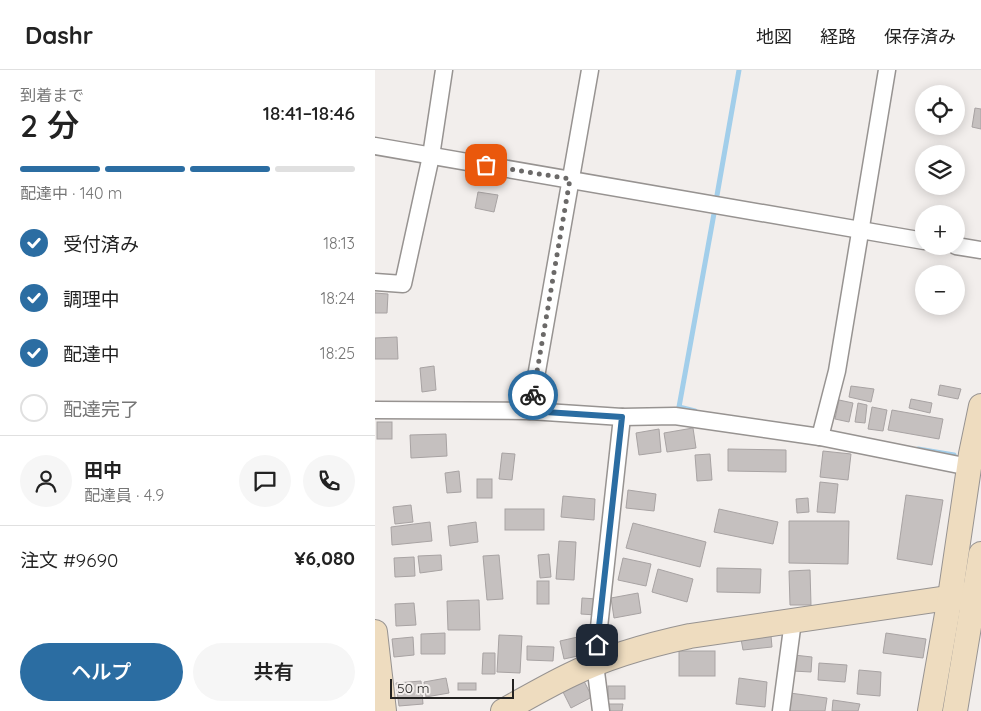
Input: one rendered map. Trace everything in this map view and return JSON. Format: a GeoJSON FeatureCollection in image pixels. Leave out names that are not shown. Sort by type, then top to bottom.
{"type":"FeatureCollection","features":[{"type":"Feature","properties":{"kind":"street"},"geometry":{"type":"LineString","coordinates":[[375,282],[403,284],[431,156],[444,70]]}},
{"type":"Feature","properties":{"kind":"street"},"geometry":{"type":"LineString","coordinates":[[530,411],[589,70]]}},
{"type":"Feature","properties":{"kind":"street"},"geometry":{"type":"LineString","coordinates":[[820,438],[837,371],[887,70]]}},
{"type":"Feature","properties":{"kind":"street"},"geometry":{"type":"LineString","coordinates":[[375,146],[915,239]]}},
{"type":"Feature","properties":{"kind":"street"},"geometry":{"type":"LineString","coordinates":[[965,247],[981,250]]}},
{"type":"Feature","properties":{"kind":"street"},"geometry":{"type":"LineString","coordinates":[[930,711],[950,597],[969,467],[981,406]]}},
{"type":"Feature","properties":{"kind":"street"},"geometry":{"type":"LineString","coordinates":[[375,410],[530,411],[622,417],[675,416],[820,438],[969,467]]}},
{"type":"Feature","properties":{"kind":"street"},"geometry":{"type":"LineString","coordinates":[[601,711],[595,664],[622,417]]}},
{"type":"Feature","properties":{"kind":"street"},"geometry":{"type":"LineString","coordinates":[[955,711],[977,594],[981,554]]}},
{"type":"Feature","properties":{"kind":"street"},"geometry":{"type":"LineString","coordinates":[[503,711],[569,675],[643,647],[666,641],[977,594]]}},
{"type":"Feature","properties":{"kind":"street"},"geometry":{"type":"LineString","coordinates":[[781,711],[793,621]]}},
{"type":"Feature","properties":{"kind":"street"},"geometry":{"type":"LineString","coordinates":[[375,632],[384,711]]}},
{"type":"Feature","properties":{"kind":"building"},"geometry":{"type":"Polygon","coordinates":[[[975,108],[981,109],[981,129],[972,127],[975,108]]]}},
{"type":"Feature","properties":{"kind":"building"},"geometry":{"type":"Polygon","coordinates":[[[478,192],[498,195],[494,212],[475,208],[478,192]]]}},
{"type":"Feature","properties":{"kind":"building"},"geometry":{"type":"Polygon","coordinates":[[[375,293],[388,294],[387,313],[375,313],[375,293]]]}},
{"type":"Feature","properties":{"kind":"building"},"geometry":{"type":"Polygon","coordinates":[[[397,337],[398,359],[375,359],[375,338],[397,337]]]}},
{"type":"Feature","properties":{"kind":"building"},"geometry":{"type":"Polygon","coordinates":[[[434,366],[436,390],[422,392],[420,368],[434,366]]]}},
{"type":"Feature","properties":{"kind":"building"},"geometry":{"type":"Polygon","coordinates":[[[940,385],[961,389],[958,399],[938,395],[940,385]]]}},
{"type":"Feature","properties":{"kind":"building"},"geometry":{"type":"Polygon","coordinates":[[[851,386],[874,389],[871,402],[849,397],[851,386]]]}},
{"type":"Feature","properties":{"kind":"building"},"geometry":{"type":"Polygon","coordinates":[[[911,399],[932,403],[930,413],[909,408],[911,399]]]}},
{"type":"Feature","properties":{"kind":"building"},"geometry":{"type":"Polygon","coordinates":[[[839,400],[853,403],[849,422],[835,419],[839,400]]]}},
{"type":"Feature","properties":{"kind":"building"},"geometry":{"type":"Polygon","coordinates":[[[858,403],[867,405],[865,423],[855,422],[858,403]]]}},
{"type":"Feature","properties":{"kind":"building"},"geometry":{"type":"Polygon","coordinates":[[[872,407],[887,410],[883,431],[868,429],[872,407]]]}},
{"type":"Feature","properties":{"kind":"building"},"geometry":{"type":"Polygon","coordinates":[[[892,410],[943,419],[939,439],[888,430],[892,410]]]}},
{"type":"Feature","properties":{"kind":"building"},"geometry":{"type":"Polygon","coordinates":[[[377,422],[392,422],[392,439],[377,439],[377,422]]]}},
{"type":"Feature","properties":{"kind":"building"},"geometry":{"type":"Polygon","coordinates":[[[693,428],[696,448],[667,452],[664,433],[693,428]]]}},
{"type":"Feature","properties":{"kind":"building"},"geometry":{"type":"Polygon","coordinates":[[[659,429],[661,452],[639,455],[636,433],[659,429]]]}},
{"type":"Feature","properties":{"kind":"building"},"geometry":{"type":"Polygon","coordinates":[[[446,434],[447,456],[411,458],[410,435],[446,434]]]}},
{"type":"Feature","properties":{"kind":"building"},"geometry":{"type":"Polygon","coordinates":[[[728,449],[786,450],[786,472],[728,471],[728,449]]]}},
{"type":"Feature","properties":{"kind":"building"},"geometry":{"type":"Polygon","coordinates":[[[823,451],[851,454],[848,480],[820,477],[823,451]]]}},
{"type":"Feature","properties":{"kind":"building"},"geometry":{"type":"Polygon","coordinates":[[[502,453],[515,454],[512,480],[499,479],[502,453]]]}},
{"type":"Feature","properties":{"kind":"building"},"geometry":{"type":"Polygon","coordinates":[[[710,454],[712,480],[697,481],[695,455],[710,454]]]}},
{"type":"Feature","properties":{"kind":"building"},"geometry":{"type":"Polygon","coordinates":[[[459,471],[461,492],[447,493],[445,473],[459,471]]]}},
{"type":"Feature","properties":{"kind":"building"},"geometry":{"type":"Polygon","coordinates":[[[477,479],[492,479],[492,498],[477,498],[477,479]]]}},
{"type":"Feature","properties":{"kind":"building"},"geometry":{"type":"Polygon","coordinates":[[[820,482],[838,484],[835,513],[817,512],[820,482]]]}},
{"type":"Feature","properties":{"kind":"building"},"geometry":{"type":"Polygon","coordinates":[[[628,490],[656,494],[654,511],[626,508],[628,490]]]}},
{"type":"Feature","properties":{"kind":"building"},"geometry":{"type":"Polygon","coordinates":[[[906,495],[943,500],[932,565],[897,559],[906,495]]]}},
{"type":"Feature","properties":{"kind":"building"},"geometry":{"type":"Polygon","coordinates":[[[563,496],[595,499],[594,520],[561,517],[563,496]]]}},
{"type":"Feature","properties":{"kind":"building"},"geometry":{"type":"Polygon","coordinates":[[[808,498],[809,512],[797,513],[796,499],[808,498]]]}},
{"type":"Feature","properties":{"kind":"building"},"geometry":{"type":"Polygon","coordinates":[[[411,505],[413,522],[395,524],[393,507],[411,505]]]}},
{"type":"Feature","properties":{"kind":"building"},"geometry":{"type":"Polygon","coordinates":[[[505,509],[544,509],[544,530],[505,530],[505,509]]]}},
{"type":"Feature","properties":{"kind":"building"},"geometry":{"type":"Polygon","coordinates":[[[719,509],[778,522],[773,544],[714,532],[719,509]]]}},
{"type":"Feature","properties":{"kind":"building"},"geometry":{"type":"Polygon","coordinates":[[[789,521],[849,521],[848,564],[789,563],[789,521]]]}},
{"type":"Feature","properties":{"kind":"building"},"geometry":{"type":"Polygon","coordinates":[[[430,522],[432,541],[392,545],[391,527],[430,522]]]}},
{"type":"Feature","properties":{"kind":"building"},"geometry":{"type":"Polygon","coordinates":[[[476,522],[478,542],[450,546],[448,526],[476,522]]]}},
{"type":"Feature","properties":{"kind":"building"},"geometry":{"type":"Polygon","coordinates":[[[633,523],[706,542],[700,567],[626,548],[633,523]]]}},
{"type":"Feature","properties":{"kind":"building"},"geometry":{"type":"Polygon","coordinates":[[[559,541],[576,542],[574,580],[556,579],[559,541]]]}},
{"type":"Feature","properties":{"kind":"building"},"geometry":{"type":"Polygon","coordinates":[[[549,554],[551,577],[540,578],[538,555],[549,554]]]}},
{"type":"Feature","properties":{"kind":"building"},"geometry":{"type":"Polygon","coordinates":[[[441,555],[442,570],[420,573],[418,556],[441,555]]]}},
{"type":"Feature","properties":{"kind":"building"},"geometry":{"type":"Polygon","coordinates":[[[499,555],[503,599],[487,600],[483,556],[499,555]]]}},
{"type":"Feature","properties":{"kind":"building"},"geometry":{"type":"Polygon","coordinates":[[[414,557],[415,576],[395,577],[394,558],[414,557]]]}},
{"type":"Feature","properties":{"kind":"building"},"geometry":{"type":"Polygon","coordinates":[[[623,558],[651,564],[646,586],[618,580],[623,558]]]}},
{"type":"Feature","properties":{"kind":"building"},"geometry":{"type":"Polygon","coordinates":[[[717,568],[761,569],[760,593],[717,592],[717,568]]]}},
{"type":"Feature","properties":{"kind":"building"},"geometry":{"type":"Polygon","coordinates":[[[658,569],[693,579],[687,602],[652,592],[658,569]]]}},
{"type":"Feature","properties":{"kind":"building"},"geometry":{"type":"Polygon","coordinates":[[[810,570],[811,605],[790,605],[789,571],[810,570]]]}},
{"type":"Feature","properties":{"kind":"building"},"geometry":{"type":"Polygon","coordinates":[[[537,581],[549,581],[549,604],[537,604],[537,581]]]}},
{"type":"Feature","properties":{"kind":"building"},"geometry":{"type":"Polygon","coordinates":[[[638,593],[641,613],[614,618],[611,598],[638,593]]]}},
{"type":"Feature","properties":{"kind":"building"},"geometry":{"type":"Polygon","coordinates":[[[582,598],[597,599],[596,615],[581,614],[582,598]]]}},
{"type":"Feature","properties":{"kind":"building"},"geometry":{"type":"Polygon","coordinates":[[[479,600],[480,630],[448,630],[447,601],[479,600]]]}},
{"type":"Feature","properties":{"kind":"building"},"geometry":{"type":"Polygon","coordinates":[[[414,603],[416,625],[396,626],[395,604],[414,603]]]}},
{"type":"Feature","properties":{"kind":"building"},"geometry":{"type":"Polygon","coordinates":[[[445,633],[445,654],[421,654],[421,634],[445,633]]]}},
{"type":"Feature","properties":{"kind":"building"},"geometry":{"type":"Polygon","coordinates":[[[886,633],[926,639],[923,658],[883,653],[886,633]]]}},
{"type":"Feature","properties":{"kind":"building"},"geometry":{"type":"Polygon","coordinates":[[[499,635],[522,636],[520,673],[497,672],[499,635]]]}},
{"type":"Feature","properties":{"kind":"building"},"geometry":{"type":"Polygon","coordinates":[[[582,636],[587,654],[564,659],[560,641],[582,636]]]}},
{"type":"Feature","properties":{"kind":"building"},"geometry":{"type":"Polygon","coordinates":[[[771,636],[772,647],[743,650],[741,639],[771,636]]]}},
{"type":"Feature","properties":{"kind":"building"},"geometry":{"type":"Polygon","coordinates":[[[413,637],[414,655],[394,657],[392,639],[413,637]]]}},
{"type":"Feature","properties":{"kind":"building"},"geometry":{"type":"Polygon","coordinates":[[[527,646],[554,647],[553,661],[527,660],[527,646]]]}},
{"type":"Feature","properties":{"kind":"building"},"geometry":{"type":"Polygon","coordinates":[[[679,651],[715,651],[715,676],[679,676],[679,651]]]}},
{"type":"Feature","properties":{"kind":"building"},"geometry":{"type":"Polygon","coordinates":[[[483,653],[495,653],[495,674],[482,674],[483,653]]]}},
{"type":"Feature","properties":{"kind":"building"},"geometry":{"type":"Polygon","coordinates":[[[794,655],[812,657],[811,672],[793,671],[794,655]]]}},
{"type":"Feature","properties":{"kind":"building"},"geometry":{"type":"Polygon","coordinates":[[[819,663],[847,665],[845,682],[818,680],[819,663]]]}},
{"type":"Feature","properties":{"kind":"building"},"geometry":{"type":"Polygon","coordinates":[[[859,670],[881,672],[880,696],[857,694],[859,670]]]}},
{"type":"Feature","properties":{"kind":"building"},"geometry":{"type":"Polygon","coordinates":[[[446,678],[449,693],[426,697],[424,682],[446,678]]]}},
{"type":"Feature","properties":{"kind":"building"},"geometry":{"type":"Polygon","coordinates":[[[739,678],[767,682],[765,707],[736,704],[739,678]]]}},
{"type":"Feature","properties":{"kind":"building"},"geometry":{"type":"Polygon","coordinates":[[[421,681],[423,704],[399,706],[396,683],[421,681]]]}},
{"type":"Feature","properties":{"kind":"building"},"geometry":{"type":"Polygon","coordinates":[[[584,681],[592,697],[571,708],[563,692],[584,681]]]}},
{"type":"Feature","properties":{"kind":"building"},"geometry":{"type":"Polygon","coordinates":[[[458,683],[476,683],[476,690],[458,690],[458,683]]]}},
{"type":"Feature","properties":{"kind":"building"},"geometry":{"type":"Polygon","coordinates":[[[608,686],[625,686],[625,699],[608,699],[608,686]]]}},
{"type":"Feature","properties":{"kind":"building"},"geometry":{"type":"Polygon","coordinates":[[[790,693],[827,698],[825,711],[788,711],[790,693]]]}},
{"type":"Feature","properties":{"kind":"building"},"geometry":{"type":"Polygon","coordinates":[[[833,700],[860,704],[858,711],[832,711],[833,700]]]}},
{"type":"Feature","properties":{"kind":"building"},"geometry":{"type":"Polygon","coordinates":[[[608,704],[623,704],[622,711],[608,711],[608,704]]]}},
{"type":"Feature","properties":{"kind":"waterway"},"geometry":{"type":"LineString","coordinates":[[716,201],[739,70]]}},
{"type":"Feature","properties":{"kind":"waterway"},"geometry":{"type":"LineString","coordinates":[[695,411],[679,407],[715,208]]}},
{"type":"Feature","properties":{"kind":"waterway"},"geometry":{"type":"LineString","coordinates":[[918,449],[954,455]]}},
{"type":"Feature","properties":{"kind":"way so far"},"geometry":{"type":"LineString","coordinates":[[486,165],[570,179],[533,395]]}},
{"type":"Feature","properties":{"kind":"route"},"geometry":{"type":"LineString","coordinates":[[533,395],[530,411],[622,417],[597,645]]}}]}
